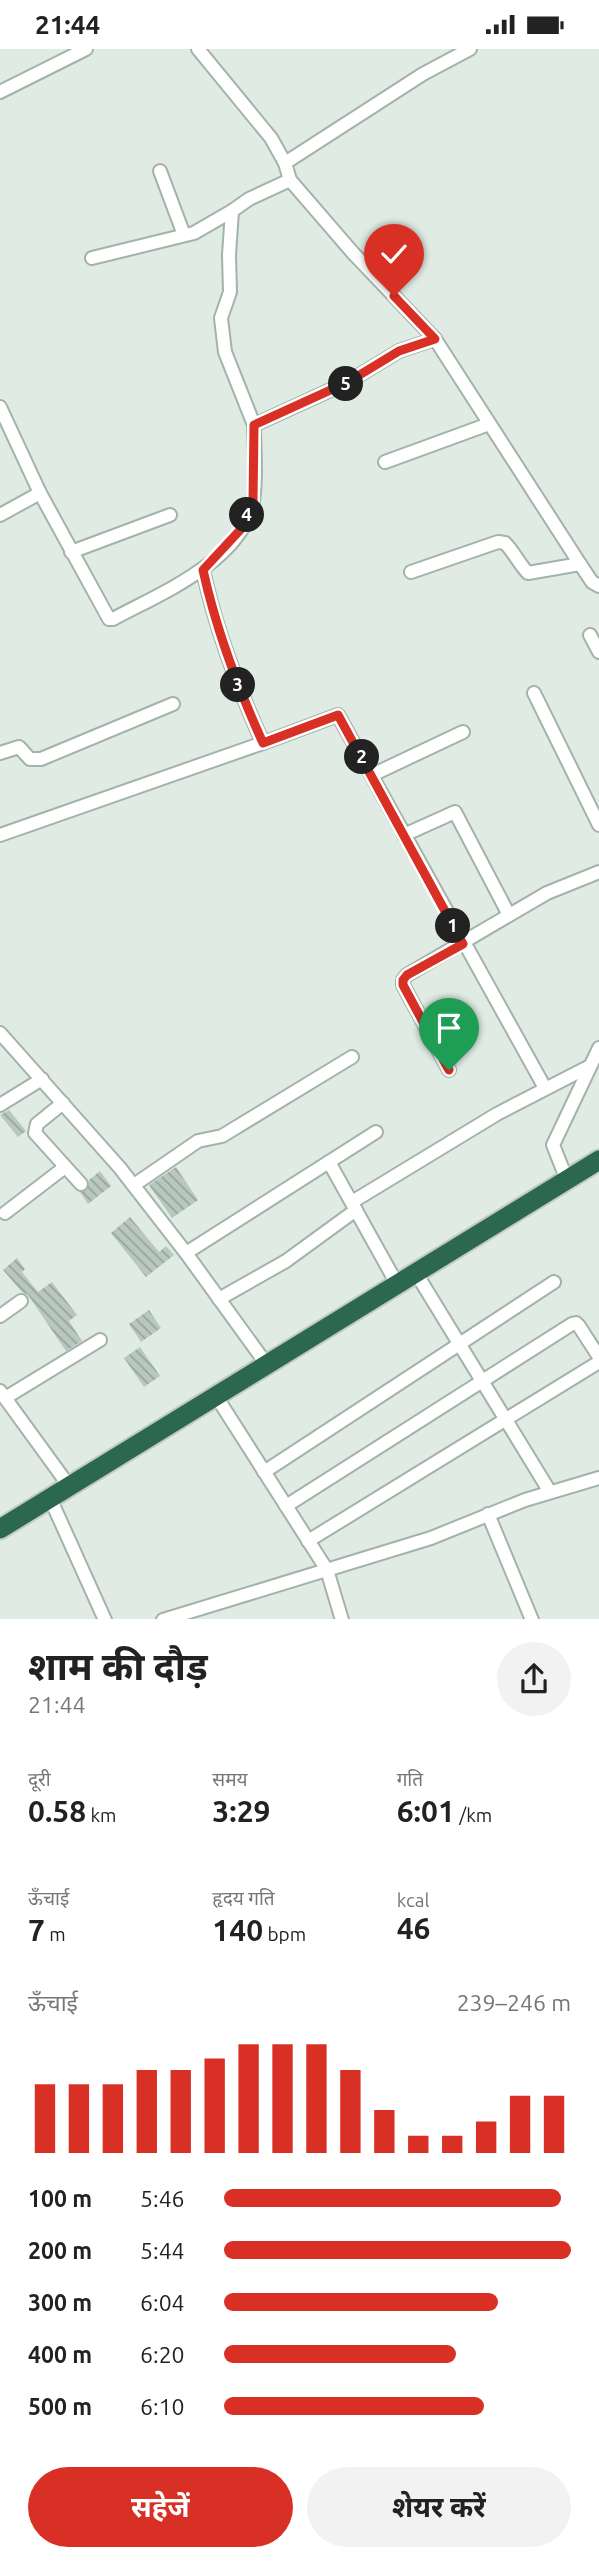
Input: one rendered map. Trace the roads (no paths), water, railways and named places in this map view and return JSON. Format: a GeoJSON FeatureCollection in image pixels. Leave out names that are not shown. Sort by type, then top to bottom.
{"type":"FeatureCollection","features":[{"type":"Feature","properties":{"kind":"highway"},"geometry":{"type":"LineString","coordinates":[[0,1529],[599,1160]]}},
{"type":"Feature","properties":{"kind":"street"},"geometry":{"type":"LineString","coordinates":[[0,92],[86,49]]}},
{"type":"Feature","properties":{"kind":"street"},"geometry":{"type":"LineString","coordinates":[[198,49],[271,138],[285,163],[290,180],[353,253],[435,339],[580,564],[592,582],[599,586]]}},
{"type":"Feature","properties":{"kind":"street"},"geometry":{"type":"LineString","coordinates":[[285,163],[423,74],[470,49]]}},
{"type":"Feature","properties":{"kind":"street"},"geometry":{"type":"LineString","coordinates":[[160,171],[184,235]]}},
{"type":"Feature","properties":{"kind":"street"},"geometry":{"type":"LineString","coordinates":[[92,258],[194,233],[249,199],[290,180]]}},
{"type":"Feature","properties":{"kind":"street"},"geometry":{"type":"LineString","coordinates":[[0,407],[40,493],[109,619],[203,570],[242,528],[253,501],[254,425],[225,352],[221,318],[230,292],[232,211]]}},
{"type":"Feature","properties":{"kind":"street"},"geometry":{"type":"LineString","coordinates":[[254,425],[348,382],[399,351],[435,339]]}},
{"type":"Feature","properties":{"kind":"street"},"geometry":{"type":"LineString","coordinates":[[385,462],[489,424]]}},
{"type":"Feature","properties":{"kind":"street"},"geometry":{"type":"LineString","coordinates":[[0,515],[40,493]]}},
{"type":"Feature","properties":{"kind":"street"},"geometry":{"type":"LineString","coordinates":[[71,552],[170,515]]}},
{"type":"Feature","properties":{"kind":"street"},"geometry":{"type":"LineString","coordinates":[[411,572],[498,543],[505,543],[509,547],[528,573],[580,564]]}},
{"type":"Feature","properties":{"kind":"street"},"geometry":{"type":"LineString","coordinates":[[203,570],[209,601],[244,702],[263,743]]}},
{"type":"Feature","properties":{"kind":"street"},"geometry":{"type":"LineString","coordinates":[[590,635],[599,652]]}},
{"type":"Feature","properties":{"kind":"street"},"geometry":{"type":"LineString","coordinates":[[534,693],[599,825]]}},
{"type":"Feature","properties":{"kind":"street"},"geometry":{"type":"LineString","coordinates":[[0,753],[19,747],[30,759],[41,759],[173,704]]}},
{"type":"Feature","properties":{"kind":"street"},"geometry":{"type":"LineString","coordinates":[[0,835],[338,715],[545,1088]]}},
{"type":"Feature","properties":{"kind":"street"},"geometry":{"type":"LineString","coordinates":[[372,775],[463,731]]}},
{"type":"Feature","properties":{"kind":"street"},"geometry":{"type":"LineString","coordinates":[[404,835],[455,812],[509,915]]}},
{"type":"Feature","properties":{"kind":"street"},"geometry":{"type":"LineString","coordinates":[[449,1070],[403,985],[403,980],[407,975],[547,893],[599,872]]}},
{"type":"Feature","properties":{"kind":"street"},"geometry":{"type":"LineString","coordinates":[[1,1035],[134,1185],[267,1365]]}},
{"type":"Feature","properties":{"kind":"street"},"geometry":{"type":"LineString","coordinates":[[567,1180],[553,1145],[599,1048]]}},
{"type":"Feature","properties":{"kind":"street"},"geometry":{"type":"LineString","coordinates":[[134,1185],[198,1141],[222,1136],[352,1056]]}},
{"type":"Feature","properties":{"kind":"street"},"geometry":{"type":"LineString","coordinates":[[219,1299],[286,1261],[354,1206],[545,1088],[590,1066]]}},
{"type":"Feature","properties":{"kind":"street"},"geometry":{"type":"LineString","coordinates":[[0,1105],[42,1079]]}},
{"type":"Feature","properties":{"kind":"street"},"geometry":{"type":"LineString","coordinates":[[63,1103],[34,1129],[81,1184]]}},
{"type":"Feature","properties":{"kind":"street"},"geometry":{"type":"LineString","coordinates":[[186,1253],[376,1132]]}},
{"type":"Feature","properties":{"kind":"street"},"geometry":{"type":"LineString","coordinates":[[329,1162],[397,1284]]}},
{"type":"Feature","properties":{"kind":"street"},"geometry":{"type":"LineString","coordinates":[[5,1213],[65,1167]]}},
{"type":"Feature","properties":{"kind":"street"},"geometry":{"type":"LineString","coordinates":[[416,1273],[550,1492]]}},
{"type":"Feature","properties":{"kind":"street"},"geometry":{"type":"LineString","coordinates":[[264,1472],[554,1282]]}},
{"type":"Feature","properties":{"kind":"street"},"geometry":{"type":"LineString","coordinates":[[1,1312],[21,1301]]}},
{"type":"Feature","properties":{"kind":"street"},"geometry":{"type":"LineString","coordinates":[[286,1506],[576,1323],[599,1360],[308,1541]]}},
{"type":"Feature","properties":{"kind":"street"},"geometry":{"type":"LineString","coordinates":[[69,1486],[2,1395],[100,1340]]}},
{"type":"Feature","properties":{"kind":"street"},"geometry":{"type":"LineString","coordinates":[[216,1396],[327,1570],[342,1619]]}},
{"type":"Feature","properties":{"kind":"street"},"geometry":{"type":"LineString","coordinates":[[163,1619],[431,1538],[488,1514],[599,1478]]}},
{"type":"Feature","properties":{"kind":"street"},"geometry":{"type":"LineString","coordinates":[[50,1498],[105,1619]]}},
{"type":"Feature","properties":{"kind":"street"},"geometry":{"type":"LineString","coordinates":[[488,1514],[532,1619]]}}]}
